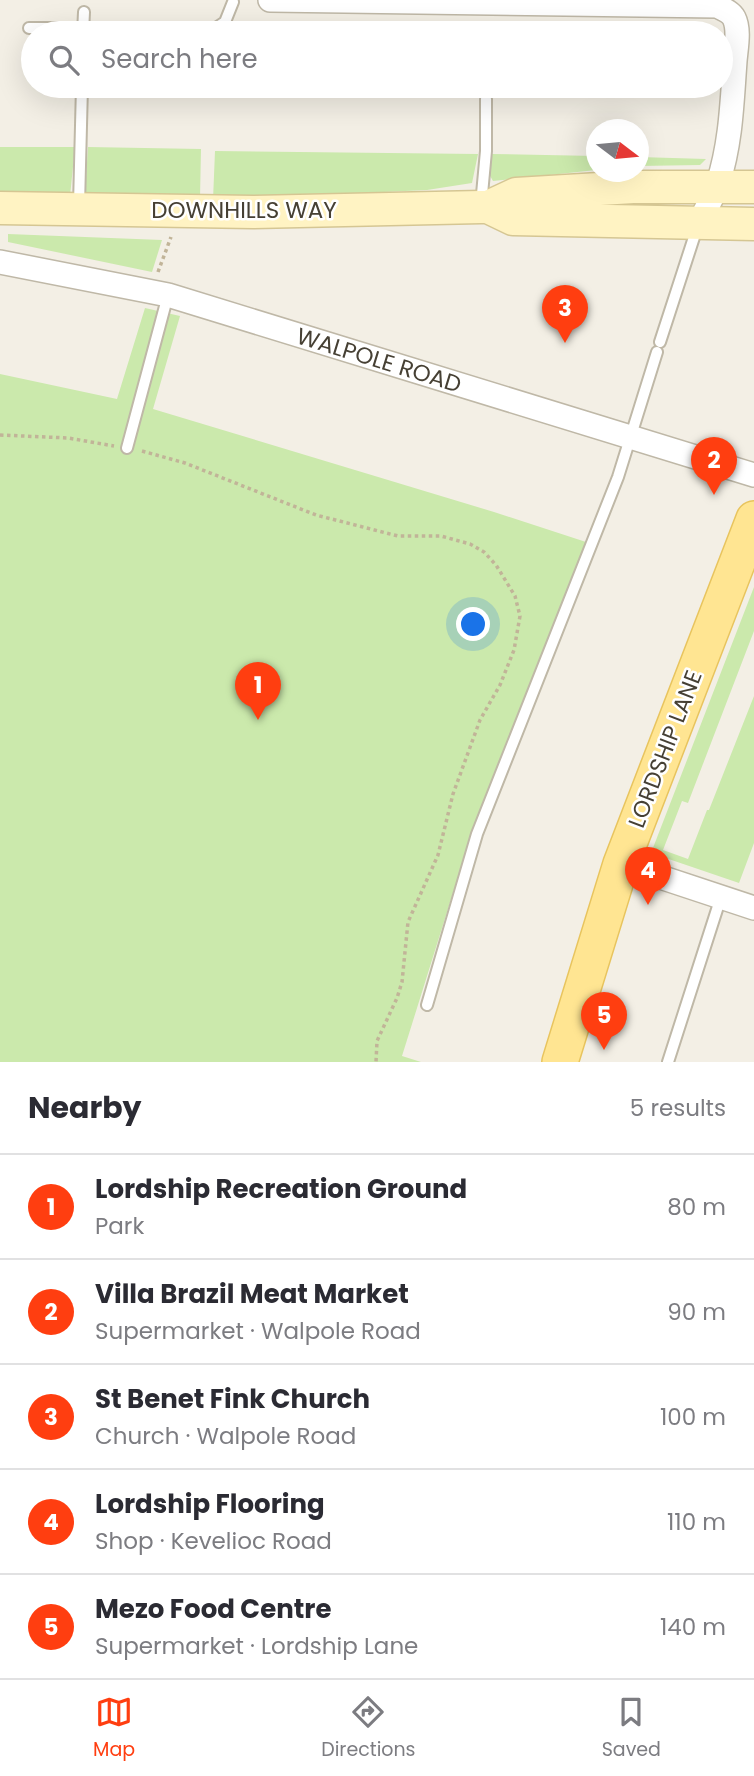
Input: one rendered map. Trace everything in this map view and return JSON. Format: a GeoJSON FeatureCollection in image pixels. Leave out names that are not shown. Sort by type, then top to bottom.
{"type":"FeatureCollection","features":[{"type":"Feature","properties":{"kind":"main road","name":"DOWNHILLS WAY"},"geometry":{"type":"LineString","coordinates":[[0,208],[253,212],[484,207],[516,194],[633,187],[754,187]]}},
{"type":"Feature","properties":{"kind":"main road","name":"DOWNHILLS WAY"},"geometry":{"type":"LineString","coordinates":[[484,207],[513,219],[754,224]]}},
{"type":"Feature","properties":{"kind":"main road","name":"LORDSHIP LANE"},"geometry":{"type":"LineString","coordinates":[[560,1062],[621,864],[754,519]]}},
{"type":"Feature","properties":{"kind":"street"},"geometry":{"type":"LineString","coordinates":[[270,0],[677,3],[717,6],[734,11],[736,21],[733,92]]}},
{"type":"Feature","properties":{"kind":"street"},"geometry":{"type":"LineString","coordinates":[[699,222],[717,186],[726,155],[733,98]]}},
{"type":"Feature","properties":{"kind":"street","name":"WALPOLE ROAD"},"geometry":{"type":"LineString","coordinates":[[0,262],[160,293],[754,475]]}},
{"type":"Feature","properties":{"kind":"street"},"geometry":{"type":"LineString","coordinates":[[621,864],[754,908]]}},
{"type":"Feature","properties":{"kind":"lane"},"geometry":{"type":"LineString","coordinates":[[225,21],[233,2]]}},
{"type":"Feature","properties":{"kind":"lane"},"geometry":{"type":"LineString","coordinates":[[84,12],[84,21]]}},
{"type":"Feature","properties":{"kind":"lane"},"geometry":{"type":"LineString","coordinates":[[79,210],[82,98]]}},
{"type":"Feature","properties":{"kind":"lane"},"geometry":{"type":"LineString","coordinates":[[484,207],[486,99]]}},
{"type":"Feature","properties":{"kind":"lane"},"geometry":{"type":"LineString","coordinates":[[427,1005],[477,834],[618,477],[699,222]]}},
{"type":"Feature","properties":{"kind":"lane"},"geometry":{"type":"LineString","coordinates":[[127,448],[160,293]]}},
{"type":"Feature","properties":{"kind":"lane"},"geometry":{"type":"LineString","coordinates":[[668,1062],[721,897]]}},
{"type":"Feature","properties":{"kind":"path"},"geometry":{"type":"LineString","coordinates":[[160,293],[172,234]]}},
{"type":"Feature","properties":{"kind":"path"},"geometry":{"type":"LineString","coordinates":[[0,435],[68,438],[127,448],[185,463],[316,515],[398,536],[441,536],[470,544],[484,552],[496,565],[515,596],[520,616],[514,650],[500,685],[480,720],[453,794],[438,855],[412,909],[408,922],[402,982],[377,1041],[376,1062]]}},
{"type":"Feature","properties":{"kind":"green space"},"geometry":{"type":"Polygon","coordinates":[[[0,147],[75,147],[70,196],[0,194],[0,147]]]}},
{"type":"Feature","properties":{"kind":"green space"},"geometry":{"type":"Polygon","coordinates":[[[88,147],[201,149],[200,198],[85,195],[88,147]]]}},
{"type":"Feature","properties":{"kind":"green space"},"geometry":{"type":"Polygon","coordinates":[[[215,151],[478,154],[472,183],[427,190],[213,200],[215,151]]]}},
{"type":"Feature","properties":{"kind":"green space"},"geometry":{"type":"Polygon","coordinates":[[[491,154],[586,156],[586,171],[493,181],[489,174],[491,154]]]}},
{"type":"Feature","properties":{"kind":"green space"},"geometry":{"type":"Polygon","coordinates":[[[649,157],[706,159],[700,165],[649,166],[649,157]]]}},
{"type":"Feature","properties":{"kind":"green space"},"geometry":{"type":"Polygon","coordinates":[[[8,234],[162,240],[152,272],[8,242],[8,234]]]}},
{"type":"Feature","properties":{"kind":"green space"},"geometry":{"type":"Polygon","coordinates":[[[145,308],[180,316],[153,409],[586,542],[473,829],[402,1056],[421,1062],[0,1062],[0,374],[117,399],[145,308]]]}},
{"type":"Feature","properties":{"kind":"green space"},"geometry":{"type":"Polygon","coordinates":[[[754,587],[754,631],[688,803],[682,801],[663,850],[688,859],[754,696],[754,843],[739,883],[651,853],[754,587]]]}},
{"type":"Feature","properties":{"kind":"place","name":"St Benet Fink Church"},"geometry":{"type":"Point","coordinates":[565,343]}},
{"type":"Feature","properties":{"kind":"place","name":"Villa Brazil Meat Market"},"geometry":{"type":"Point","coordinates":[714,495]}},
{"type":"Feature","properties":{"kind":"place","name":"Lordship Recreation Ground"},"geometry":{"type":"Point","coordinates":[258,720]}},
{"type":"Feature","properties":{"kind":"place","name":"Lordship Flooring"},"geometry":{"type":"Point","coordinates":[648,905]}},
{"type":"Feature","properties":{"kind":"place","name":"Mezo Food Centre"},"geometry":{"type":"Point","coordinates":[604,1050]}}]}
